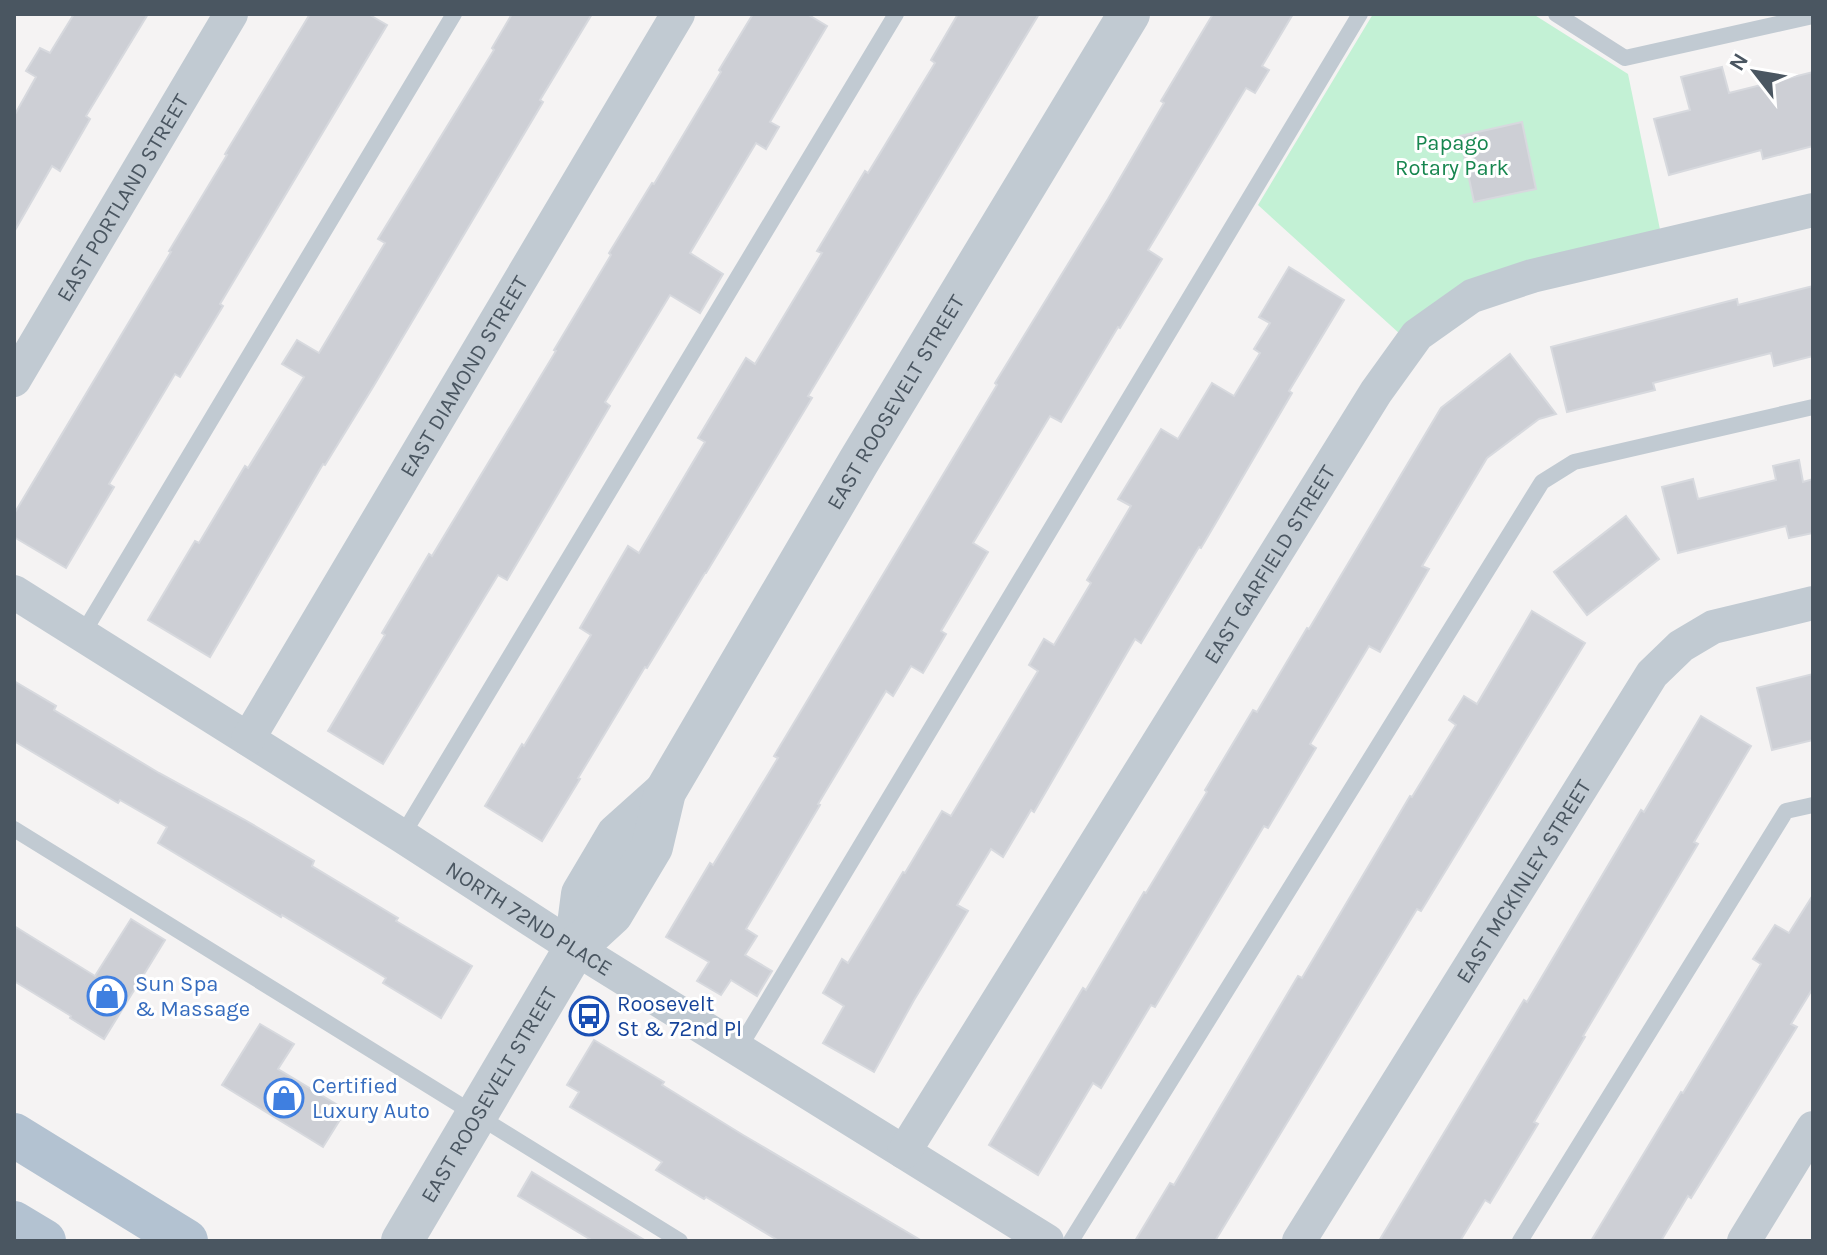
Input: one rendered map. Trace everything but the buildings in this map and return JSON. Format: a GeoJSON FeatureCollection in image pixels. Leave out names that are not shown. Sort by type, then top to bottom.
{"type":"FeatureCollection","features":[{"type":"Feature","properties":{"kind":"main road"},"geometry":{"type":"LineString","coordinates":[[14,1135],[186,1241]]}},
{"type":"Feature","properties":{"kind":"main road"},"geometry":{"type":"LineString","coordinates":[[14,1223],[44,1241]]}},
{"type":"Feature","properties":{"kind":"street","name":"EAST PORTLAND STREET"},"geometry":{"type":"LineString","coordinates":[[14,380],[231,14]]}},
{"type":"Feature","properties":{"kind":"street","name":"EAST DIAMOND STREET"},"geometry":{"type":"LineString","coordinates":[[248,739],[678,14]]}},
{"type":"Feature","properties":{"kind":"street","name":"EAST ROOSEVELT STREET"},"geometry":{"type":"LineString","coordinates":[[402,1241],[575,948],[582,894],[617,835],[665,792],[859,461],[1129,14]]}},
{"type":"Feature","properties":{"kind":"street","name":"EAST GARFIELD STREET"},"geometry":{"type":"LineString","coordinates":[[904,1152],[1376,392],[1417,335],[1472,296],[1532,276],[1813,210]]}},
{"type":"Feature","properties":{"kind":"street","name":"NORTH 72ND PLACE"},"geometry":{"type":"LineString","coordinates":[[14,592],[575,948],[1047,1241]]}},
{"type":"Feature","properties":{"kind":"street","name":"EAST MCKINLEY STREET"},"geometry":{"type":"LineString","coordinates":[[1299,1241],[1652,674],[1681,646],[1713,627],[1813,603]]}},
{"type":"Feature","properties":{"kind":"street"},"geometry":{"type":"LineString","coordinates":[[1744,1241],[1813,1128]]}},
{"type":"Feature","properties":{"kind":"lane"},"geometry":{"type":"LineString","coordinates":[[82,635],[454,14]]}},
{"type":"Feature","properties":{"kind":"lane"},"geometry":{"type":"LineString","coordinates":[[402,836],[896,14]]}},
{"type":"Feature","properties":{"kind":"lane"},"geometry":{"type":"LineString","coordinates":[[738,1050],[1360,14]]}},
{"type":"Feature","properties":{"kind":"lane"},"geometry":{"type":"LineString","coordinates":[[1556,14],[1625,58],[1813,16]]}},
{"type":"Feature","properties":{"kind":"lane"},"geometry":{"type":"LineString","coordinates":[[1071,1241],[1542,482],[1574,462],[1813,407]]}},
{"type":"Feature","properties":{"kind":"lane"},"geometry":{"type":"LineString","coordinates":[[1520,1241],[1786,811],[1813,805]]}},
{"type":"Feature","properties":{"kind":"lane"},"geometry":{"type":"LineString","coordinates":[[14,829],[680,1241]]}},
{"type":"Feature","properties":{"kind":"green space","name":"Papago Rotary Park"},"geometry":{"type":"Polygon","coordinates":[[[1373,14],[1533,14],[1628,74],[1663,244],[1529,275],[1411,344],[1258,205],[1373,14]]]}},
{"type":"Feature","properties":{"kind":"place","name":"Sun Spa & Massage"},"geometry":{"type":"Point","coordinates":[107,996]}},
{"type":"Feature","properties":{"kind":"place","name":"Roosevelt St & 72nd Pl"},"geometry":{"type":"Point","coordinates":[589,1016]}},
{"type":"Feature","properties":{"kind":"place","name":"Certified Luxury Auto"},"geometry":{"type":"Point","coordinates":[284,1098]}}]}
